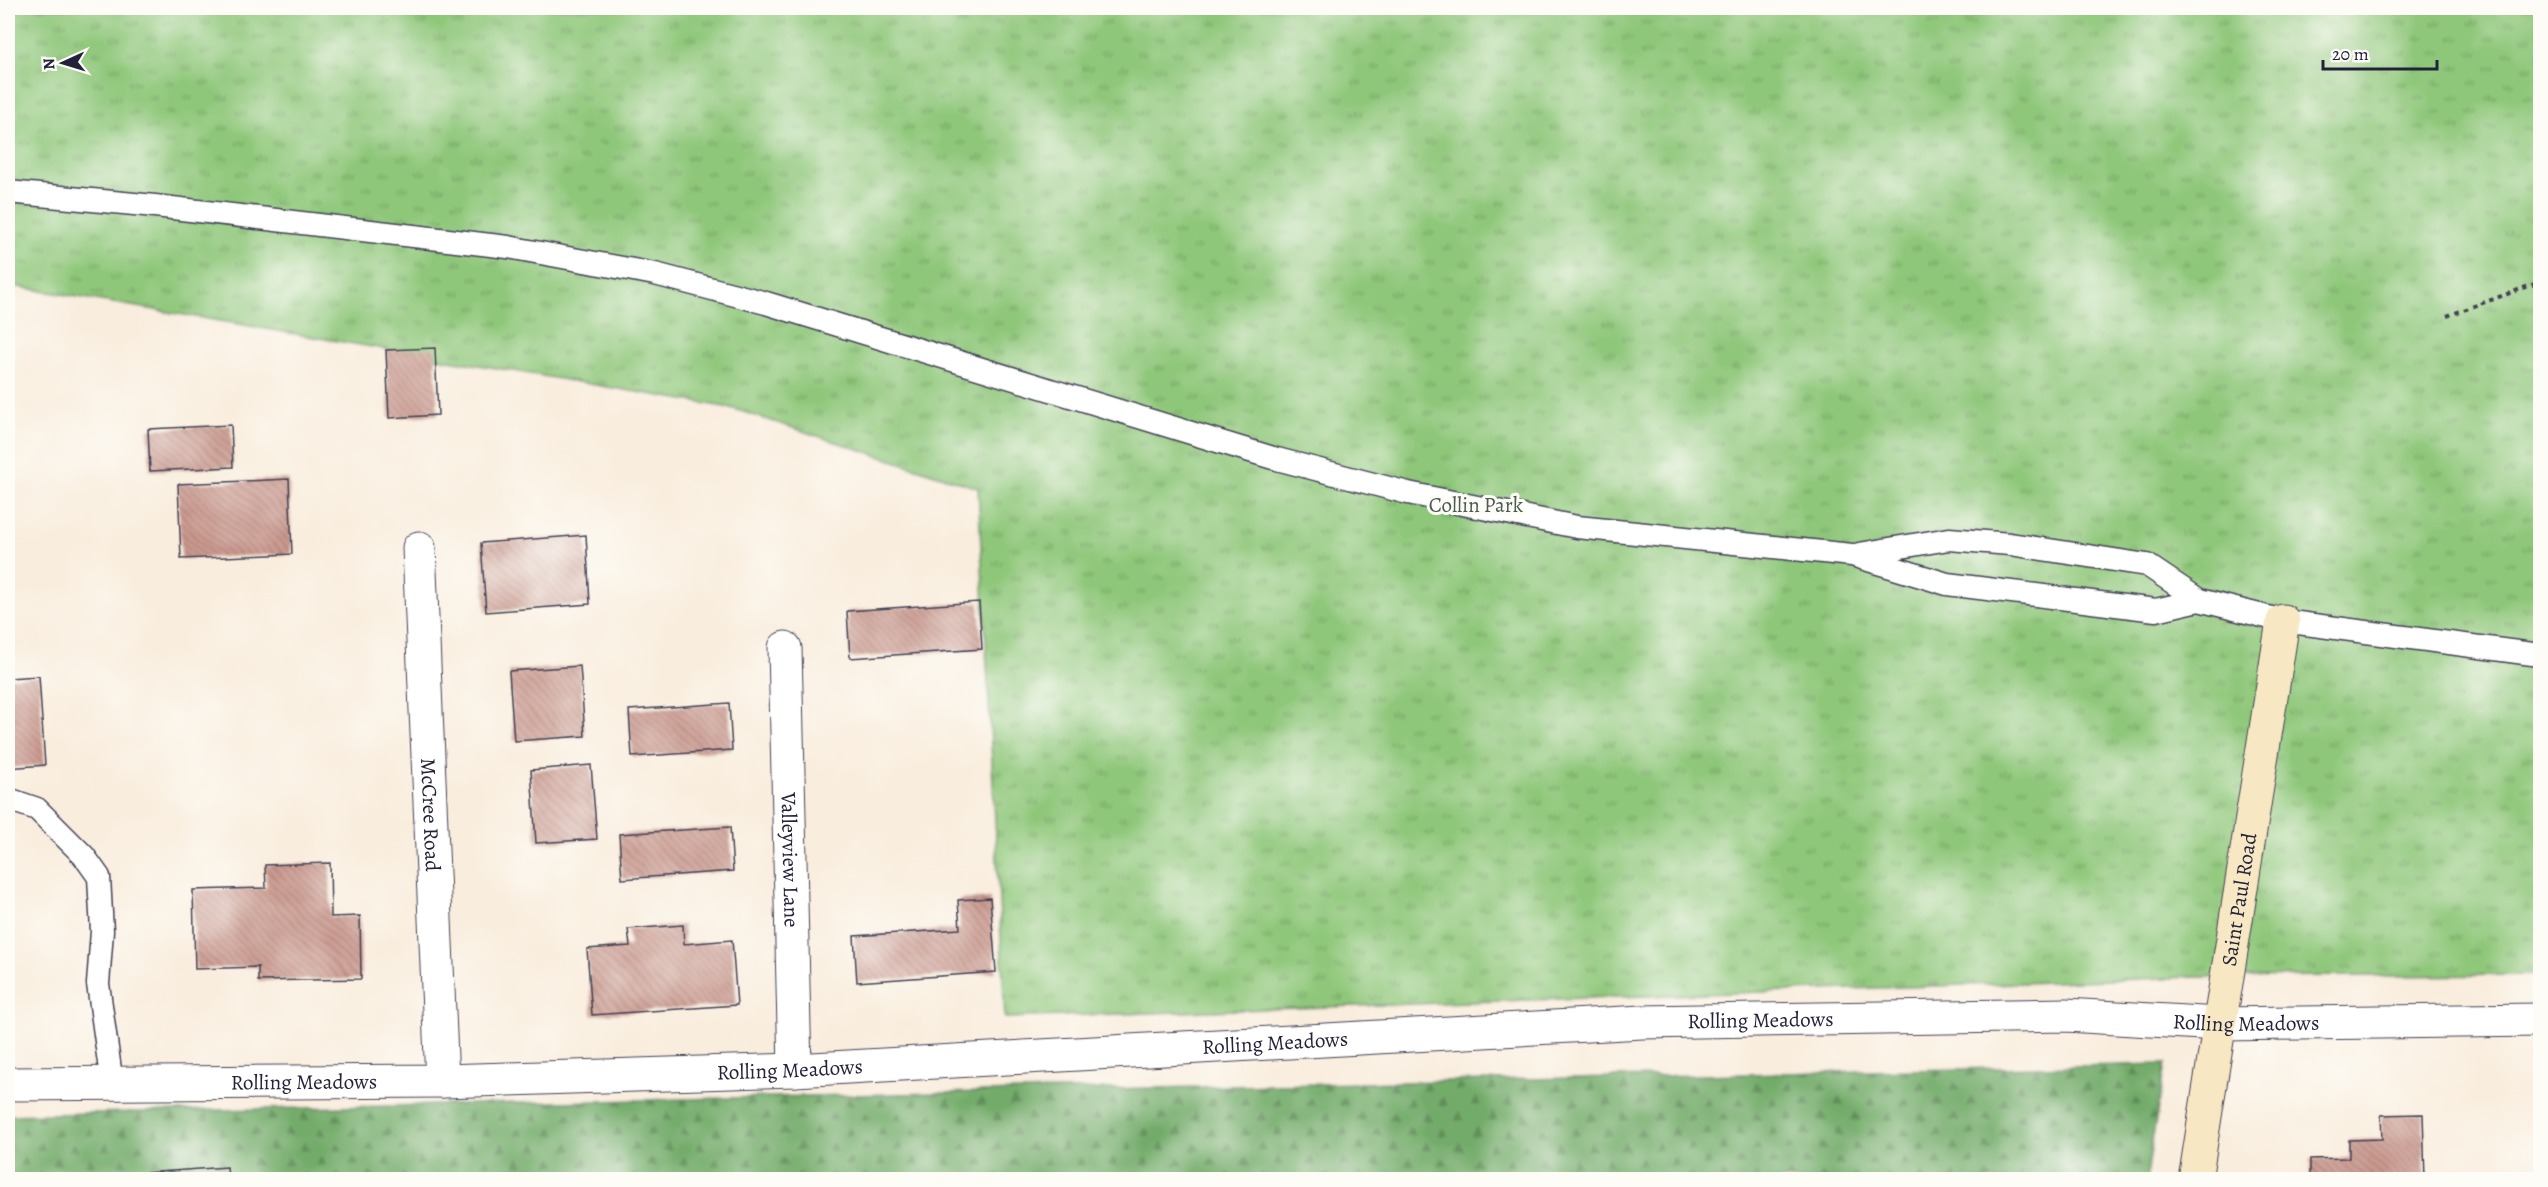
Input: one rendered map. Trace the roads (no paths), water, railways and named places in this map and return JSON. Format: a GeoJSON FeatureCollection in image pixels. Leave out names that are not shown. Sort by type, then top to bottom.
{"type":"FeatureCollection","features":[{"type":"Feature","properties":{"kind":"street","name":"McCree Road"},"geometry":{"type":"LineString","coordinates":[[419,548],[442,1081]]}},
{"type":"Feature","properties":{"kind":"street","name":"Saint Paul Road"},"geometry":{"type":"LineString","coordinates":[[2195,1179],[2283,621]]}},
{"type":"Feature","properties":{"kind":"street","name":"Valleyview Lane"},"geometry":{"type":"LineString","coordinates":[[785,648],[795,1070]]}},
{"type":"Feature","properties":{"kind":"street","name":"Rolling Meadows"},"geometry":{"type":"LineString","coordinates":[[8,1084],[442,1081],[795,1070],[1642,1022],[2066,1015],[2219,1024],[2541,1020]]}},
{"type":"Feature","properties":{"kind":"lane"},"geometry":{"type":"LineString","coordinates":[[8,192],[155,206],[484,244],[655,274],[766,303],[1221,443],[1408,493],[1577,527],[1852,555],[1947,584],[2156,610],[2199,600]]}},
{"type":"Feature","properties":{"kind":"lane"},"geometry":{"type":"LineString","coordinates":[[1852,555],[1949,539],[2010,544],[2147,565],[2199,600],[2283,621],[2541,655]]}},
{"type":"Feature","properties":{"kind":"lane"},"geometry":{"type":"LineString","coordinates":[[8,799],[37,809],[84,856],[99,877],[102,931],[98,984],[112,1084]]}},
{"type":"Feature","properties":{"kind":"park label","name":"Collin Park"},"geometry":{"type":"Point","coordinates":[1476,505]}}]}
